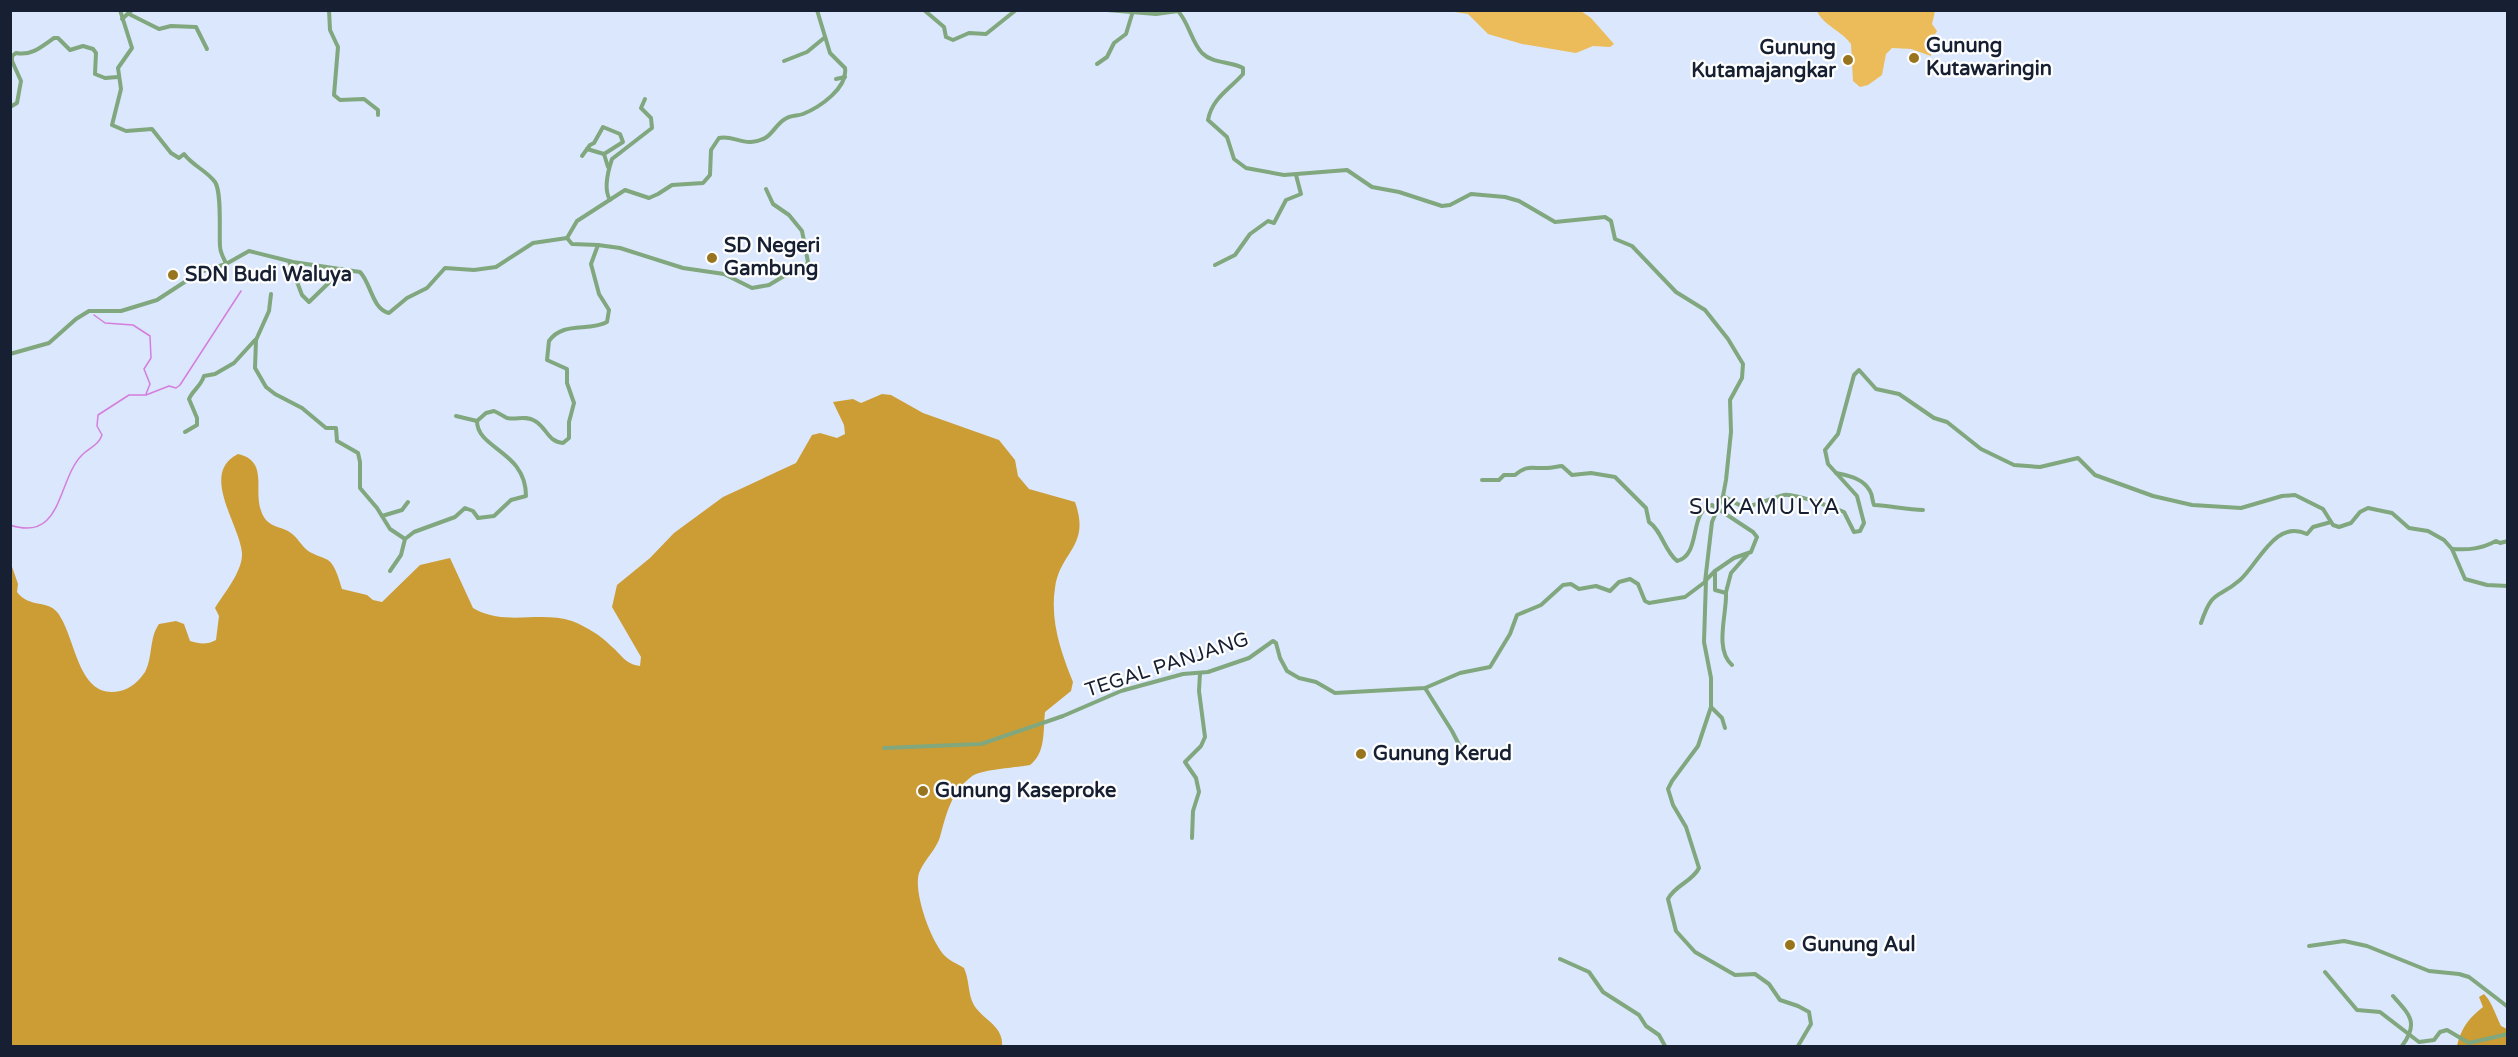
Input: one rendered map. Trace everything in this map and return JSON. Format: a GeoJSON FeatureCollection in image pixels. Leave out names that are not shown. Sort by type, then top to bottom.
{"type":"FeatureCollection","features":[{"type":"Feature","properties":{"kind":"street"},"geometry":{"type":"LineString","coordinates":[[120,10],[132,48],[118,68],[121,89],[112,122],[115,128],[126,131],[152,129],[173,155],[179,158],[185,154],[192,164],[204,171],[216,183],[219,194],[220,248],[226,264]]}},
{"type":"Feature","properties":{"kind":"street"},"geometry":{"type":"LineString","coordinates":[[329,10],[330,30],[338,47],[334,95],[340,100],[364,99],[378,110],[378,115]]}},
{"type":"Feature","properties":{"kind":"street"},"geometry":{"type":"LineString","coordinates":[[567,238],[577,221],[625,190],[649,198],[672,184],[701,183],[710,176],[711,150],[719,138],[725,137],[748,142],[765,138],[786,118],[804,113],[827,98],[845,77],[844,66],[830,53],[817,10]]}},
{"type":"Feature","properties":{"kind":"street"},"geometry":{"type":"LineString","coordinates":[[924,10],[944,27],[945,36],[950,39],[969,33],[986,34],[1016,10]]}},
{"type":"Feature","properties":{"kind":"street"},"geometry":{"type":"LineString","coordinates":[[1107,10],[1156,14],[1178,11],[1203,53],[1218,61],[1240,66],[1243,74],[1218,97],[1208,120],[1227,137],[1233,157],[1243,166],[1284,175],[1347,170],[1372,187],[1399,192],[1443,206],[1450,205],[1468,195],[1505,197],[1519,201],[1552,221],[1561,223],[1597,216],[1609,219],[1613,225],[1615,239],[1632,246],[1676,292],[1706,310],[1728,339],[1743,364],[1742,378],[1730,400],[1730,447],[1723,496],[1711,530],[1705,582],[1704,642],[1711,678],[1711,707],[1698,746],[1669,786],[1669,794],[1686,827],[1699,868],[1695,875],[1669,897],[1675,927],[1680,937],[1704,959],[1735,975],[1755,974],[1769,984],[1780,1000],[1807,1010],[1811,1024],[1798,1047]]}},
{"type":"Feature","properties":{"kind":"street"},"geometry":{"type":"LineString","coordinates":[[1097,64],[1107,57],[1114,43],[1126,34],[1133,11]]}},
{"type":"Feature","properties":{"kind":"street"},"geometry":{"type":"LineString","coordinates":[[122,19],[130,12],[159,29],[171,26],[196,27],[207,49]]}},
{"type":"Feature","properties":{"kind":"street"},"geometry":{"type":"LineString","coordinates":[[10,107],[17,103],[21,81],[12,62],[12,56],[16,53],[26,54],[36,51],[54,38],[58,38],[70,51],[83,46],[93,49],[96,53],[95,74],[105,78],[118,77]]}},
{"type":"Feature","properties":{"kind":"street"},"geometry":{"type":"LineString","coordinates":[[784,61],[807,52],[824,38]]}},
{"type":"Feature","properties":{"kind":"street"},"geometry":{"type":"LineString","coordinates":[[836,79],[845,77]]}},
{"type":"Feature","properties":{"kind":"street"},"geometry":{"type":"LineString","coordinates":[[610,200],[606,186],[609,168],[617,153],[634,144],[652,128],[651,118],[641,108],[645,99]]}},
{"type":"Feature","properties":{"kind":"street"},"geometry":{"type":"LineString","coordinates":[[582,156],[594,143],[603,127],[620,134],[624,140],[604,154]]}},
{"type":"Feature","properties":{"kind":"street"},"geometry":{"type":"LineString","coordinates":[[587,149],[604,154]]}},
{"type":"Feature","properties":{"kind":"street"},"geometry":{"type":"LineString","coordinates":[[604,154],[609,168]]}},
{"type":"Feature","properties":{"kind":"street"},"geometry":{"type":"LineString","coordinates":[[1215,265],[1232,257],[1257,227],[1268,221],[1274,223],[1286,200],[1301,194],[1296,175]]}},
{"type":"Feature","properties":{"kind":"street"},"geometry":{"type":"LineString","coordinates":[[567,238],[572,244],[620,248],[683,268],[724,274],[752,288],[769,285],[784,276],[802,270],[808,262],[802,231],[789,215],[773,204],[766,189]]}},
{"type":"Feature","properties":{"kind":"street"},"geometry":{"type":"LineString","coordinates":[[10,354],[49,343],[76,319],[89,311],[121,310],[150,302],[169,293],[200,272],[226,264],[251,250],[289,261],[362,273],[379,307],[389,313],[407,298],[427,288],[445,268],[474,270],[496,267],[533,243],[567,238]]}},
{"type":"Feature","properties":{"kind":"street"},"geometry":{"type":"LineString","coordinates":[[390,571],[401,555],[405,539],[423,527],[454,517],[464,509],[473,512],[478,518],[491,516],[511,500],[526,496],[522,472],[504,452],[484,438],[477,427],[477,421],[482,415],[492,411],[507,418],[524,417],[543,427],[546,434],[554,441],[563,444],[569,438],[569,422],[574,403],[567,383],[567,369],[547,360],[549,341],[567,328],[595,326],[608,322],[609,310],[599,294],[591,264],[598,247]]}},
{"type":"Feature","properties":{"kind":"street"},"geometry":{"type":"LineString","coordinates":[[289,261],[302,295],[309,302],[342,270]]}},
{"type":"Feature","properties":{"kind":"street"},"geometry":{"type":"LineString","coordinates":[[185,432],[197,425],[197,418],[189,399],[193,391],[201,384],[204,376],[215,374],[234,363],[256,340],[269,311],[271,294]]}},
{"type":"Feature","properties":{"kind":"street"},"geometry":{"type":"LineString","coordinates":[[256,340],[254,366],[266,387],[302,408],[326,428],[336,428],[337,441],[358,453],[360,488],[390,529],[405,539]]}},
{"type":"Feature","properties":{"kind":"street"},"geometry":{"type":"LineString","coordinates":[[1723,496],[1743,507],[1769,501],[1782,495],[1795,495],[1844,512],[1852,529],[1857,533],[1862,529],[1864,523],[1857,496],[1828,464],[1825,450],[1838,434],[1857,370],[1861,371],[1876,389],[1899,394],[1934,418],[1947,422],[1986,452],[2014,465],[2040,467],[2078,458],[2098,476],[2153,496],[2192,505],[2246,508],[2282,496],[2295,495],[2324,509],[2335,526],[2351,523],[2364,510],[2373,509],[2392,513],[2409,528],[2437,535],[2452,549],[2465,579],[2487,585],[2508,586]]}},
{"type":"Feature","properties":{"kind":"street"},"geometry":{"type":"LineString","coordinates":[[456,416],[477,421]]}},
{"type":"Feature","properties":{"kind":"street"},"geometry":{"type":"LineString","coordinates":[[1482,480],[1492,478],[1498,481],[1504,475],[1515,476],[1520,470],[1538,466],[1547,468],[1562,466],[1572,476],[1591,473],[1612,476],[1646,508],[1649,522],[1658,529],[1669,552],[1677,561],[1686,556],[1691,548],[1704,509],[1712,505],[1754,532],[1757,539],[1749,553],[1731,573],[1726,592],[1724,647],[1725,657],[1732,665]]}},
{"type":"Feature","properties":{"kind":"street"},"geometry":{"type":"LineString","coordinates":[[1836,473],[1860,480],[1870,490],[1874,506],[1887,505],[1923,510]]}},
{"type":"Feature","properties":{"kind":"street"},"geometry":{"type":"LineString","coordinates":[[382,516],[402,510],[408,502]]}},
{"type":"Feature","properties":{"kind":"street"},"geometry":{"type":"LineString","coordinates":[[2201,623],[2211,598],[2239,580],[2260,553],[2280,535],[2299,530],[2307,534],[2318,525],[2331,522]]}},
{"type":"Feature","properties":{"kind":"street"},"geometry":{"type":"LineString","coordinates":[[2452,549],[2472,550],[2496,541],[2500,543],[2508,541]]}},
{"type":"Feature","properties":{"kind":"street"},"geometry":{"type":"LineString","coordinates":[[1705,582],[1715,571],[1734,558],[1749,553]]}},
{"type":"Feature","properties":{"kind":"street"},"geometry":{"type":"LineString","coordinates":[[1715,571],[1715,590],[1726,592]]}},
{"type":"Feature","properties":{"kind":"street","name":"TEGAL PANJANG"},"geometry":{"type":"LineString","coordinates":[[884,748],[981,744],[1063,716],[1121,691],[1200,672],[1256,655],[1274,641],[1287,671],[1299,678],[1316,681],[1335,693],[1425,688],[1460,673],[1491,667],[1510,634],[1517,615],[1541,605],[1563,585],[1571,584],[1579,589],[1596,586],[1610,591],[1619,582],[1630,579],[1638,584],[1649,603],[1685,597],[1705,582]]}},
{"type":"Feature","properties":{"kind":"street"},"geometry":{"type":"LineString","coordinates":[[1192,838],[1193,811],[1198,792],[1196,778],[1185,762],[1201,746],[1206,731],[1199,691],[1200,672]]}},
{"type":"Feature","properties":{"kind":"street"},"geometry":{"type":"LineString","coordinates":[[1425,688],[1467,760]]}},
{"type":"Feature","properties":{"kind":"street"},"geometry":{"type":"LineString","coordinates":[[1711,707],[1722,718],[1725,728]]}},
{"type":"Feature","properties":{"kind":"street"},"geometry":{"type":"LineString","coordinates":[[2309,946],[2344,941],[2367,946],[2429,971],[2469,977],[2508,1007]]}},
{"type":"Feature","properties":{"kind":"street"},"geometry":{"type":"LineString","coordinates":[[1560,959],[1589,972],[1598,987],[1608,996],[1640,1015],[1644,1025],[1659,1035],[1665,1047]]}},
{"type":"Feature","properties":{"kind":"street"},"geometry":{"type":"LineString","coordinates":[[2325,972],[2357,1010],[2380,1012],[2409,1036],[2423,1042],[2436,1039],[2440,1032],[2447,1030],[2469,1043],[2508,1034]]}},
{"type":"Feature","properties":{"kind":"street"},"geometry":{"type":"LineString","coordinates":[[2393,996],[2410,1016],[2409,1036],[2402,1047]]}},
{"type":"Feature","properties":{"kind":"shaded area"},"geometry":{"type":"Polygon","coordinates":[[[1448,11],[1581,11],[1591,18],[1614,44],[1610,47],[1593,46],[1576,53],[1522,44],[1488,34],[1468,14],[1448,11]]]}},
{"type":"Feature","properties":{"kind":"shaded area"},"geometry":{"type":"Polygon","coordinates":[[[1817,11],[1935,11],[1932,24],[1937,31],[1932,39],[1931,56],[1911,49],[1892,48],[1886,54],[1882,75],[1868,85],[1860,87],[1853,81],[1851,44],[1817,11]]]}},
{"type":"Feature","properties":{"kind":"shaded area"},"geometry":{"type":"Polygon","coordinates":[[[882,394],[891,395],[923,413],[999,440],[1015,460],[1018,476],[1029,489],[1075,502],[1079,517],[1077,539],[1062,565],[1054,600],[1055,624],[1073,682],[1071,691],[1045,712],[1041,748],[1030,765],[976,774],[964,783],[950,804],[938,842],[919,873],[921,904],[934,940],[945,956],[964,968],[972,1001],[980,1013],[999,1032],[1002,1046],[11,1046],[10,561],[18,584],[17,592],[27,600],[53,608],[57,612],[86,676],[95,686],[106,691],[120,691],[127,688],[145,672],[159,624],[176,621],[184,624],[190,641],[206,643],[216,640],[219,616],[215,608],[236,574],[242,553],[222,486],[222,474],[227,463],[238,454],[249,458],[255,464],[259,501],[266,520],[291,533],[309,552],[328,560],[335,569],[342,589],[367,595],[373,600],[382,602],[420,565],[450,558],[473,608],[485,614],[510,618],[547,617],[572,621],[598,635],[627,661],[640,666],[641,657],[612,607],[617,585],[650,558],[674,533],[723,497],[796,463],[812,435],[820,433],[837,438],[845,434],[844,425],[833,402],[853,399],[861,403],[882,394]]]}},
{"type":"Feature","properties":{"kind":"shaded area"},"geometry":{"type":"Polygon","coordinates":[[[2484,994],[2492,1005],[2501,1026],[2507,1029],[2507,1046],[2457,1046],[2466,1024],[2483,1007],[2479,997],[2484,994]]]}},
{"type":"Feature","properties":{"kind":"waterway"},"geometry":{"type":"LineString","coordinates":[[10,525],[27,528],[40,525],[49,517],[74,466],[102,435],[97,426],[98,415],[129,395],[146,395],[169,386],[176,388],[180,385],[241,291]]}},
{"type":"Feature","properties":{"kind":"waterway"},"geometry":{"type":"LineString","coordinates":[[94,315],[105,323],[133,325],[150,336],[151,358],[144,369],[150,384],[146,394]]}},
{"type":"Feature","properties":{"kind":"place","name":"Gunung Kutawaringin"},"geometry":{"type":"Point","coordinates":[1914,58]}},
{"type":"Feature","properties":{"kind":"place","name":"Gunung Kutamajangkar"},"geometry":{"type":"Point","coordinates":[1848,60]}},
{"type":"Feature","properties":{"kind":"place","name":"SD Negeri Gambung"},"geometry":{"type":"Point","coordinates":[712,258]}},
{"type":"Feature","properties":{"kind":"place","name":"SDN Budi Waluya"},"geometry":{"type":"Point","coordinates":[173,275]}},
{"type":"Feature","properties":{"kind":"place","name":"Gunung Kerud"},"geometry":{"type":"Point","coordinates":[1361,754]}},
{"type":"Feature","properties":{"kind":"place","name":"Gunung Kaseproke"},"geometry":{"type":"Point","coordinates":[923,791]}},
{"type":"Feature","properties":{"kind":"place","name":"Gunung Aul"},"geometry":{"type":"Point","coordinates":[1790,945]}},
{"type":"Feature","properties":{"kind":"district","name":"SUKAMULYA"},"geometry":{"type":"Point","coordinates":[1765,507]}}]}
